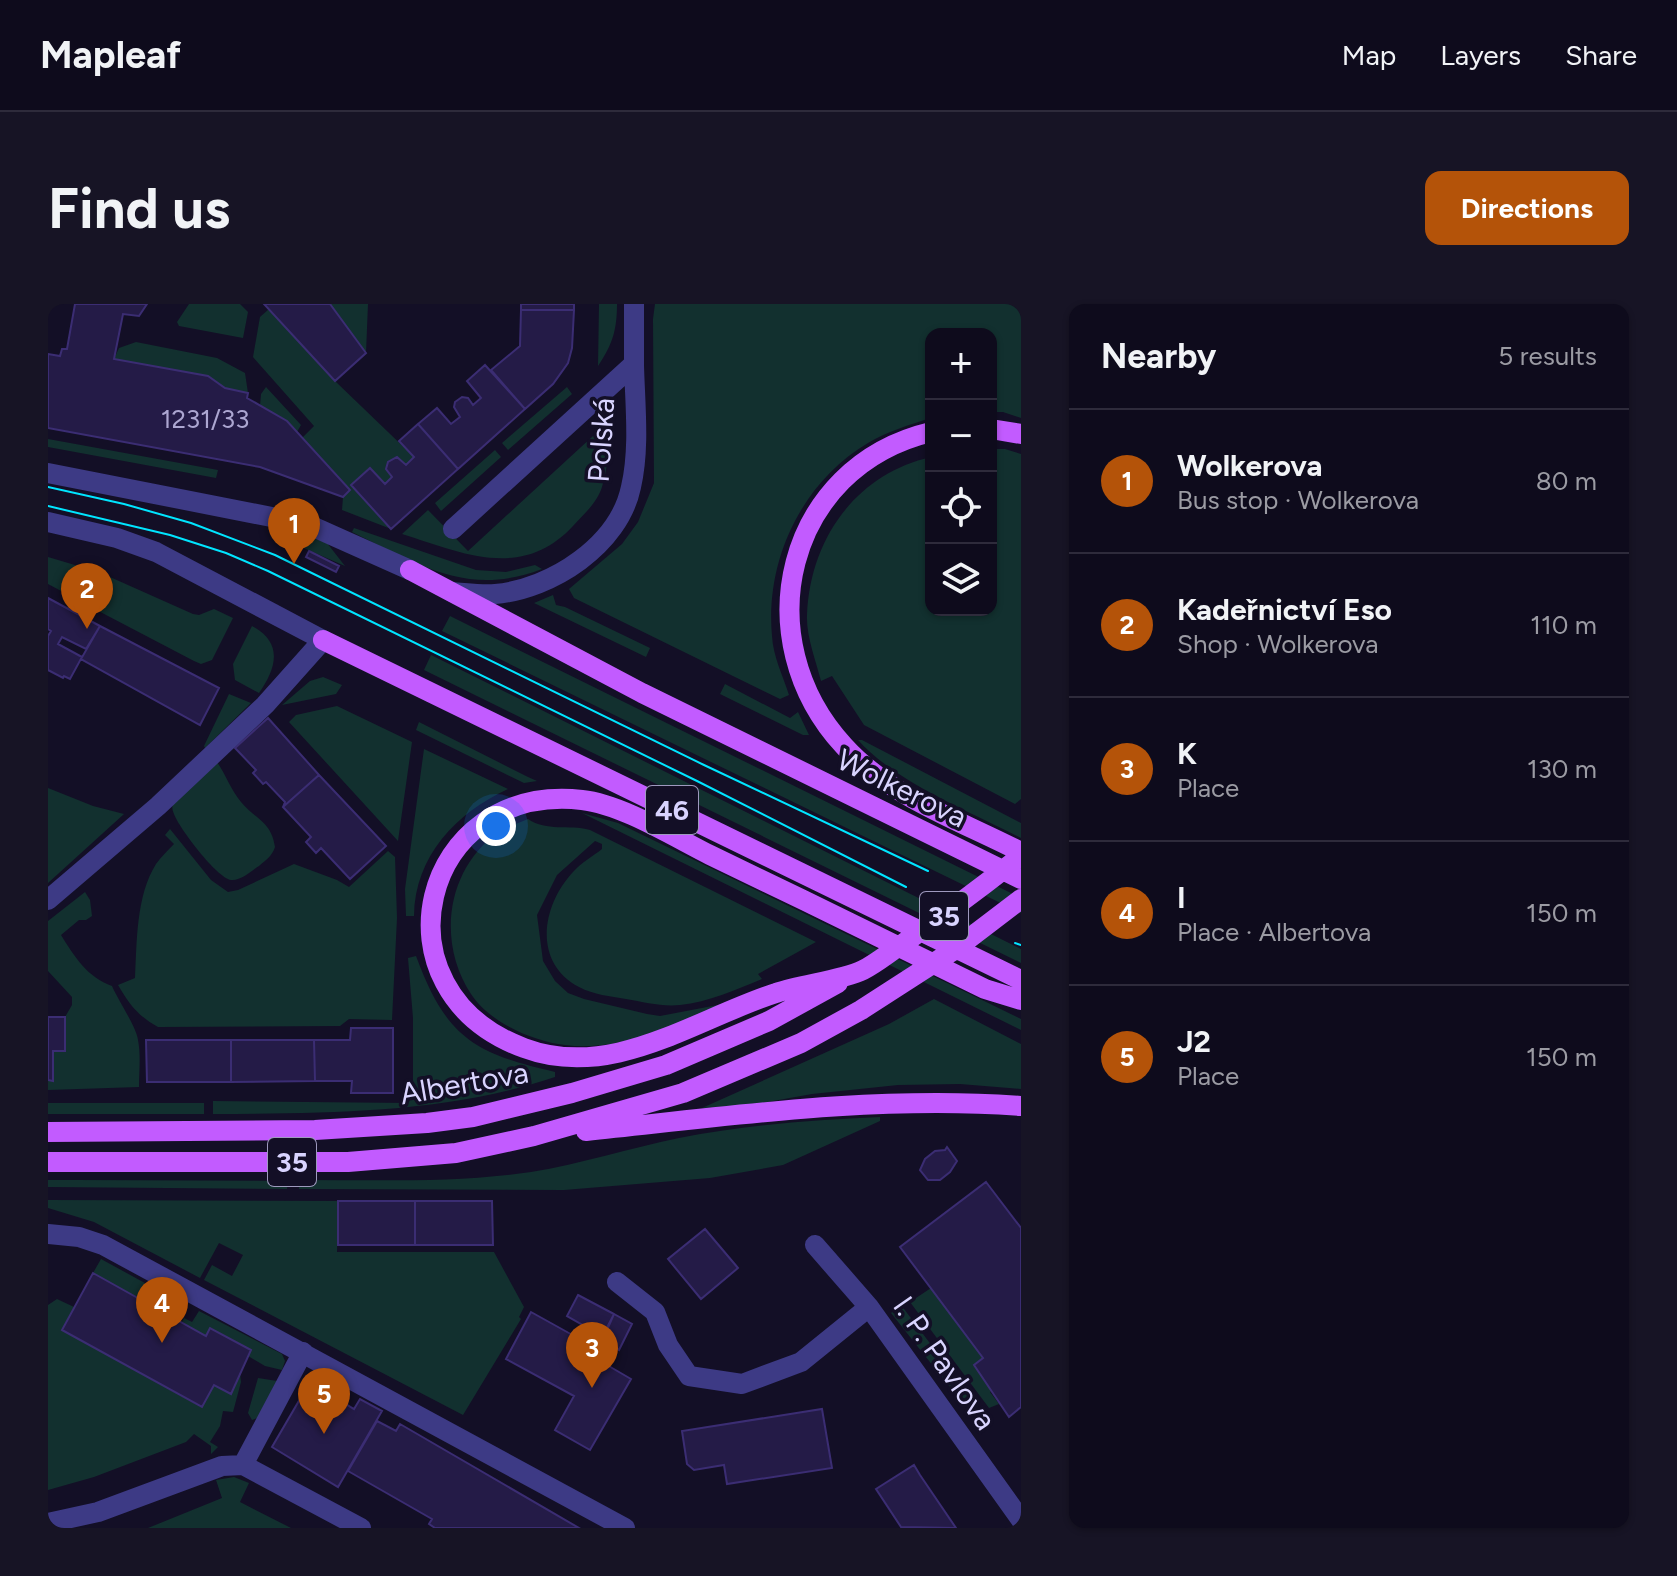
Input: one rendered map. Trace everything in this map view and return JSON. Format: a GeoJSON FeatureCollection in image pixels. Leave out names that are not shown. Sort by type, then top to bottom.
{"type":"FeatureCollection","features":[{"type":"Feature","properties":{"kind":"main road"},"geometry":{"type":"LineString","coordinates":[[997,430],[1021,434]]}},
{"type":"Feature","properties":{"kind":"main road"},"geometry":{"type":"LineString","coordinates":[[925,434],[891,445],[862,464],[822,505],[802,544],[789,588],[792,650],[798,673],[814,705],[838,740],[869,770],[901,791],[1021,854]]}},
{"type":"Feature","properties":{"kind":"main road","name":"Wolkerova"},"geometry":{"type":"LineString","coordinates":[[410,570],[665,705],[1021,879]]}},
{"type":"Feature","properties":{"kind":"main road","name":"46"},"geometry":{"type":"LineString","coordinates":[[323,640],[1021,980]]}},
{"type":"Feature","properties":{"kind":"main road","name":"46"},"geometry":{"type":"LineString","coordinates":[[862,971],[814,987],[771,994],[641,1046],[594,1056],[547,1055],[499,1037],[478,1024],[455,1001],[442,981],[434,957],[433,900],[452,856],[467,836],[492,816],[537,799],[595,801],[985,989],[1021,1000]]}},
{"type":"Feature","properties":{"kind":"main road","name":"35"},"geometry":{"type":"LineString","coordinates":[[862,971],[943,916],[1021,854]]}},
{"type":"Feature","properties":{"kind":"main road","name":"35"},"geometry":{"type":"LineString","coordinates":[[48,1162],[348,1162],[456,1153],[534,1136],[683,1093],[801,1043],[861,1010],[954,950],[1021,899]]}},
{"type":"Feature","properties":{"kind":"main road","name":"Albertova"},"geometry":{"type":"LineString","coordinates":[[48,1132],[315,1130],[473,1117],[572,1093],[666,1065],[769,1021],[814,987]]}},
{"type":"Feature","properties":{"kind":"main road"},"geometry":{"type":"LineString","coordinates":[[534,1136],[900,1102],[1021,1106]]}},
{"type":"Feature","properties":{"kind":"street","name":"Polská"},"geometry":{"type":"LineString","coordinates":[[452,592],[496,594],[553,577],[582,557],[612,529],[628,497],[633,472],[634,304]]}},
{"type":"Feature","properties":{"kind":"street","name":"Polská"},"geometry":{"type":"LineString","coordinates":[[453,529],[634,364]]}},
{"type":"Feature","properties":{"kind":"street","name":"Wolkerova"},"geometry":{"type":"LineString","coordinates":[[48,473],[307,524],[410,570]]}},
{"type":"Feature","properties":{"kind":"street"},"geometry":{"type":"LineString","coordinates":[[48,522],[117,538],[156,552],[323,640],[265,705],[158,806],[48,900]]}},
{"type":"Feature","properties":{"kind":"street"},"geometry":{"type":"LineString","coordinates":[[48,1234],[79,1237],[103,1245],[625,1528]]}},
{"type":"Feature","properties":{"kind":"street","name":"I. P. Pavlova"},"geometry":{"type":"LineString","coordinates":[[815,1245],[869,1307],[1021,1520]]}},
{"type":"Feature","properties":{"kind":"street"},"geometry":{"type":"LineString","coordinates":[[617,1282],[655,1312],[668,1345],[689,1376],[742,1384],[801,1362],[869,1307]]}},
{"type":"Feature","properties":{"kind":"street"},"geometry":{"type":"LineString","coordinates":[[243,1465],[303,1352]]}},
{"type":"Feature","properties":{"kind":"street"},"geometry":{"type":"LineString","coordinates":[[48,1523],[98,1512],[222,1466],[243,1465],[361,1528]]}},
{"type":"Feature","properties":{"kind":"green space"},"geometry":{"type":"Polygon","coordinates":[[[189,304],[240,304],[248,312],[243,338],[179,326],[177,322],[189,304]]]}},
{"type":"Feature","properties":{"kind":"green space"},"geometry":{"type":"Polygon","coordinates":[[[330,304],[368,304],[366,353],[330,304]]]}},
{"type":"Feature","properties":{"kind":"green space"},"geometry":{"type":"Polygon","coordinates":[[[599,304],[617,304],[613,336],[598,366],[599,304]]]}},
{"type":"Feature","properties":{"kind":"green space"},"geometry":{"type":"Polygon","coordinates":[[[655,304],[1021,304],[1021,418],[997,412],[997,328],[925,328],[925,420],[868,443],[845,459],[807,501],[782,552],[771,607],[776,658],[789,695],[780,699],[574,598],[569,589],[622,544],[638,522],[654,483],[655,304]]]}},
{"type":"Feature","properties":{"kind":"green space"},"geometry":{"type":"Polygon","coordinates":[[[269,309],[335,381],[414,457],[406,465],[397,457],[388,462],[386,469],[392,477],[385,484],[369,468],[351,485],[391,529],[342,510],[343,497],[350,490],[302,438],[314,426],[253,357],[260,317],[269,309]]]}},
{"type":"Feature","properties":{"kind":"green space"},"geometry":{"type":"Polygon","coordinates":[[[136,342],[217,358],[245,373],[248,393],[225,388],[208,376],[114,359],[119,348],[136,342]]]}},
{"type":"Feature","properties":{"kind":"green space"},"geometry":{"type":"Polygon","coordinates":[[[266,387],[301,425],[297,432],[260,406],[261,394],[266,387]]]}},
{"type":"Feature","properties":{"kind":"green space"},"geometry":{"type":"Polygon","coordinates":[[[567,387],[572,394],[508,450],[502,443],[567,387]]]}},
{"type":"Feature","properties":{"kind":"green space"},"geometry":{"type":"Polygon","coordinates":[[[603,434],[607,460],[597,498],[573,526],[553,543],[533,553],[512,558],[491,558],[402,534],[428,510],[468,551],[593,436],[603,434]]]}},
{"type":"Feature","properties":{"kind":"green space"},"geometry":{"type":"Polygon","coordinates":[[[48,439],[218,470],[216,478],[48,447],[48,439]]]}},
{"type":"Feature","properties":{"kind":"green space"},"geometry":{"type":"Polygon","coordinates":[[[997,449],[1021,454],[1021,799],[1015,804],[864,725],[832,676],[821,681],[807,623],[810,587],[817,561],[842,514],[860,494],[880,478],[925,459],[925,616],[997,616],[997,449]]]}},
{"type":"Feature","properties":{"kind":"green space"},"geometry":{"type":"Polygon","coordinates":[[[495,450],[501,457],[441,511],[435,503],[495,450]]]}},
{"type":"Feature","properties":{"kind":"green space"},"geometry":{"type":"Polygon","coordinates":[[[354,528],[476,570],[506,572],[535,565],[542,569],[490,580],[466,578],[421,565],[352,532],[354,528]]]}},
{"type":"Feature","properties":{"kind":"green space"},"geometry":{"type":"Polygon","coordinates":[[[300,533],[327,543],[345,566],[299,546],[300,533]]]}},
{"type":"Feature","properties":{"kind":"green space"},"geometry":{"type":"Polygon","coordinates":[[[48,557],[95,571],[80,601],[48,584],[48,557]]]}},
{"type":"Feature","properties":{"kind":"green space"},"geometry":{"type":"Polygon","coordinates":[[[101,573],[193,614],[214,609],[233,618],[212,660],[201,664],[194,661],[87,605],[101,573]]]}},
{"type":"Feature","properties":{"kind":"green space"},"geometry":{"type":"Polygon","coordinates":[[[553,595],[556,605],[650,648],[646,657],[534,603],[553,595]]]}},
{"type":"Feature","properties":{"kind":"green space"},"geometry":{"type":"Polygon","coordinates":[[[450,616],[1021,898],[1021,913],[442,631],[450,616]]]}},
{"type":"Feature","properties":{"kind":"green space"},"geometry":{"type":"Polygon","coordinates":[[[252,626],[269,640],[274,657],[270,675],[259,693],[235,680],[233,664],[252,626]]]}},
{"type":"Feature","properties":{"kind":"green space"},"geometry":{"type":"Polygon","coordinates":[[[431,655],[1021,949],[1021,963],[424,670],[431,655]]]}},
{"type":"Feature","properties":{"kind":"green space"},"geometry":{"type":"Polygon","coordinates":[[[323,677],[342,685],[336,694],[282,705],[310,681],[323,677]]]}},
{"type":"Feature","properties":{"kind":"green space"},"geometry":{"type":"Polygon","coordinates":[[[725,684],[790,718],[798,712],[809,735],[803,735],[720,694],[725,684]]]}},
{"type":"Feature","properties":{"kind":"green space"},"geometry":{"type":"Polygon","coordinates":[[[229,694],[251,703],[205,748],[204,746],[229,694]]]}},
{"type":"Feature","properties":{"kind":"green space"},"geometry":{"type":"Polygon","coordinates":[[[337,706],[412,742],[398,841],[289,722],[296,715],[337,706]]]}},
{"type":"Feature","properties":{"kind":"green space"},"geometry":{"type":"Polygon","coordinates":[[[419,722],[537,781],[524,783],[416,730],[419,722]]]}},
{"type":"Feature","properties":{"kind":"green space"},"geometry":{"type":"Polygon","coordinates":[[[858,740],[1021,823],[1021,838],[913,783],[858,740]]]}},
{"type":"Feature","properties":{"kind":"green space"},"geometry":{"type":"Polygon","coordinates":[[[424,749],[508,789],[472,811],[442,839],[422,874],[414,916],[406,916],[405,889],[424,749]]]}},
{"type":"Feature","properties":{"kind":"green space"},"geometry":{"type":"Polygon","coordinates":[[[217,762],[234,793],[266,826],[275,847],[259,866],[235,880],[217,871],[199,852],[173,810],[173,802],[217,762]]]}},
{"type":"Feature","properties":{"kind":"green space"},"geometry":{"type":"Polygon","coordinates":[[[48,788],[93,806],[124,814],[48,883],[48,788]]]}},
{"type":"Feature","properties":{"kind":"green space"},"geometry":{"type":"Polygon","coordinates":[[[582,813],[618,823],[1021,1019],[1021,1030],[582,813]]]}},
{"type":"Feature","properties":{"kind":"green space"},"geometry":{"type":"Polygon","coordinates":[[[528,819],[550,827],[590,830],[816,942],[758,974],[762,979],[691,1003],[660,1005],[585,990],[564,976],[554,963],[548,948],[547,932],[554,900],[562,885],[576,869],[602,849],[602,844],[595,841],[557,875],[537,915],[543,961],[555,981],[568,993],[584,999],[660,1016],[723,1004],[647,1035],[606,1045],[565,1045],[526,1034],[489,1013],[471,994],[453,951],[451,929],[452,906],[468,864],[482,846],[500,831],[528,819]]]}},
{"type":"Feature","properties":{"kind":"green space"},"geometry":{"type":"Polygon","coordinates":[[[170,829],[211,880],[228,892],[294,864],[349,887],[388,851],[395,857],[397,918],[392,1020],[349,1019],[340,1026],[158,1027],[139,1014],[118,985],[135,978],[141,904],[156,864],[174,844],[165,835],[170,829]]]}},
{"type":"Feature","properties":{"kind":"green space"},"geometry":{"type":"Polygon","coordinates":[[[85,892],[90,900],[92,916],[79,920],[61,935],[89,972],[112,986],[131,1021],[139,1046],[139,1087],[48,1090],[48,1080],[53,1080],[53,1051],[65,1051],[65,1017],[72,1005],[72,997],[48,971],[48,921],[85,892]]]}},
{"type":"Feature","properties":{"kind":"green space"},"geometry":{"type":"Polygon","coordinates":[[[416,956],[439,1006],[466,1037],[503,1057],[555,1072],[555,1077],[513,1089],[428,1105],[342,1112],[213,1114],[213,1101],[408,1103],[413,1095],[413,1018],[408,958],[416,956]]]}},
{"type":"Feature","properties":{"kind":"green space"},"geometry":{"type":"Polygon","coordinates":[[[934,999],[1021,1044],[1021,1089],[960,1084],[898,1085],[812,1094],[751,1105],[702,1108],[889,1024],[934,999]]]}},
{"type":"Feature","properties":{"kind":"green space"},"geometry":{"type":"Polygon","coordinates":[[[48,1103],[204,1103],[204,1114],[48,1114],[48,1103]]]}},
{"type":"Feature","properties":{"kind":"green space"},"geometry":{"type":"Polygon","coordinates":[[[880,1117],[880,1121],[783,1165],[710,1178],[564,1190],[299,1189],[299,1180],[502,1176],[568,1165],[704,1133],[880,1117]]]}},
{"type":"Feature","properties":{"kind":"green space"},"geometry":{"type":"Polygon","coordinates":[[[48,1180],[288,1181],[287,1189],[48,1187],[48,1180]]]}},
{"type":"Feature","properties":{"kind":"green space"},"geometry":{"type":"Polygon","coordinates":[[[48,1200],[338,1201],[337,1252],[494,1252],[524,1307],[519,1317],[521,1319],[463,1415],[204,1280],[212,1265],[232,1276],[243,1255],[219,1243],[200,1278],[94,1222],[48,1208],[48,1200]]]}},
{"type":"Feature","properties":{"kind":"green space"},"geometry":{"type":"Polygon","coordinates":[[[101,1259],[176,1300],[169,1315],[93,1273],[101,1259]]]}},
{"type":"Feature","properties":{"kind":"green space"},"geometry":{"type":"Polygon","coordinates":[[[931,1288],[983,1358],[974,1365],[993,1390],[990,1392],[999,1404],[989,1408],[910,1302],[931,1288]]]}},
{"type":"Feature","properties":{"kind":"green space"},"geometry":{"type":"Polygon","coordinates":[[[57,1299],[74,1307],[62,1330],[201,1407],[214,1385],[231,1394],[240,1373],[241,1382],[233,1412],[223,1411],[220,1426],[210,1442],[218,1447],[211,1454],[211,1446],[194,1434],[186,1442],[94,1477],[48,1490],[48,1305],[57,1299]]]}},
{"type":"Feature","properties":{"kind":"green space"},"geometry":{"type":"Polygon","coordinates":[[[901,1305],[979,1408],[964,1405],[891,1313],[901,1305]]]}},
{"type":"Feature","properties":{"kind":"green space"},"geometry":{"type":"Polygon","coordinates":[[[199,1311],[282,1354],[285,1361],[282,1370],[265,1366],[248,1356],[250,1350],[211,1328],[206,1336],[182,1322],[184,1318],[192,1322],[199,1311]]]}},
{"type":"Feature","properties":{"kind":"green space"},"geometry":{"type":"Polygon","coordinates":[[[258,1378],[277,1381],[257,1418],[252,1420],[248,1413],[258,1378]]]}},
{"type":"Feature","properties":{"kind":"green space"},"geometry":{"type":"Polygon","coordinates":[[[234,1477],[249,1483],[240,1502],[291,1528],[148,1528],[222,1498],[216,1480],[234,1477]]]}},
{"type":"Feature","properties":{"kind":"building"},"geometry":{"type":"Polygon","coordinates":[[[75,304],[147,304],[139,316],[123,314],[114,359],[208,376],[225,388],[248,393],[247,398],[287,421],[350,490],[343,497],[260,467],[48,428],[48,354],[60,356],[62,349],[67,349],[75,304]]]}},
{"type":"Feature","properties":{"kind":"building"},"geometry":{"type":"Polygon","coordinates":[[[264,304],[330,304],[366,353],[335,381],[264,304]]]}},
{"type":"Feature","properties":{"kind":"building"},"geometry":{"type":"Polygon","coordinates":[[[521,304],[574,304],[574,310],[521,310],[521,304]]]}},
{"type":"Feature","properties":{"kind":"building"},"geometry":{"type":"Polygon","coordinates":[[[521,310],[574,310],[568,363],[553,384],[525,409],[491,370],[520,346],[521,310]]]}},
{"type":"Feature","properties":{"kind":"building"},"geometry":{"type":"Polygon","coordinates":[[[485,365],[525,409],[458,469],[418,424],[437,408],[451,424],[460,417],[454,407],[455,402],[462,397],[468,398],[473,405],[481,398],[467,381],[485,365]]]}},
{"type":"Feature","properties":{"kind":"building"},"geometry":{"type":"Polygon","coordinates":[[[418,424],[458,469],[391,529],[351,485],[370,468],[385,484],[392,477],[386,469],[388,462],[397,457],[406,465],[414,457],[399,441],[418,424]]]}},
{"type":"Feature","properties":{"kind":"building"},"geometry":{"type":"Polygon","coordinates":[[[309,551],[339,566],[336,572],[306,557],[309,551]]]}},
{"type":"Feature","properties":{"kind":"building"},"geometry":{"type":"Polygon","coordinates":[[[48,598],[100,626],[86,649],[62,637],[58,644],[82,657],[70,679],[48,670],[48,636],[51,631],[48,629],[48,598]]]}},
{"type":"Feature","properties":{"kind":"building"},"geometry":{"type":"Polygon","coordinates":[[[100,626],[219,688],[200,725],[81,659],[100,626]]]}},
{"type":"Feature","properties":{"kind":"building"},"geometry":{"type":"Polygon","coordinates":[[[268,718],[319,775],[283,807],[285,802],[266,782],[263,784],[253,773],[256,770],[235,748],[268,718]]]}},
{"type":"Feature","properties":{"kind":"building"},"geometry":{"type":"Polygon","coordinates":[[[319,775],[386,846],[350,879],[321,848],[316,853],[306,842],[311,837],[283,807],[319,775]]]}},
{"type":"Feature","properties":{"kind":"building"},"geometry":{"type":"Polygon","coordinates":[[[48,1017],[65,1017],[65,1051],[53,1051],[53,1081],[48,1080],[48,1017]]]}},
{"type":"Feature","properties":{"kind":"building"},"geometry":{"type":"Polygon","coordinates":[[[351,1028],[393,1028],[393,1093],[351,1093],[352,1081],[315,1081],[314,1040],[350,1040],[351,1028]]]}},
{"type":"Feature","properties":{"kind":"building"},"geometry":{"type":"Polygon","coordinates":[[[146,1040],[231,1040],[231,1082],[147,1082],[146,1040]]]}},
{"type":"Feature","properties":{"kind":"building"},"geometry":{"type":"Polygon","coordinates":[[[231,1040],[314,1040],[315,1081],[231,1082],[231,1040]]]}},
{"type":"Feature","properties":{"kind":"building"},"geometry":{"type":"Polygon","coordinates":[[[947,1147],[957,1161],[940,1180],[928,1180],[920,1170],[925,1159],[947,1147]]]}},
{"type":"Feature","properties":{"kind":"building"},"geometry":{"type":"Polygon","coordinates":[[[986,1182],[1021,1228],[1021,1407],[1009,1417],[974,1365],[983,1358],[900,1247],[986,1182]]]}},
{"type":"Feature","properties":{"kind":"building"},"geometry":{"type":"Polygon","coordinates":[[[338,1201],[415,1201],[415,1245],[338,1245],[338,1201]]]}},
{"type":"Feature","properties":{"kind":"building"},"geometry":{"type":"Polygon","coordinates":[[[415,1201],[492,1201],[493,1245],[415,1245],[415,1201]]]}},
{"type":"Feature","properties":{"kind":"building"},"geometry":{"type":"Polygon","coordinates":[[[705,1229],[738,1268],[701,1299],[668,1259],[705,1229]]]}},
{"type":"Feature","properties":{"kind":"building"},"geometry":{"type":"Polygon","coordinates":[[[93,1273],[206,1336],[210,1328],[251,1350],[231,1394],[214,1385],[202,1407],[62,1330],[93,1273]]]}},
{"type":"Feature","properties":{"kind":"building"},"geometry":{"type":"Polygon","coordinates":[[[578,1295],[614,1314],[604,1337],[567,1316],[578,1295]]]}},
{"type":"Feature","properties":{"kind":"building"},"geometry":{"type":"Polygon","coordinates":[[[531,1312],[612,1357],[607,1365],[631,1379],[590,1450],[555,1430],[574,1396],[506,1359],[531,1312]]]}},
{"type":"Feature","properties":{"kind":"building"},"geometry":{"type":"Polygon","coordinates":[[[614,1314],[632,1324],[619,1350],[601,1339],[614,1314]]]}},
{"type":"Feature","properties":{"kind":"building"},"geometry":{"type":"Polygon","coordinates":[[[310,1382],[354,1409],[360,1399],[382,1411],[338,1487],[272,1447],[310,1382]]]}},
{"type":"Feature","properties":{"kind":"building"},"geometry":{"type":"Polygon","coordinates":[[[822,1409],[832,1468],[727,1484],[724,1465],[694,1470],[687,1464],[682,1431],[822,1409]]]}},
{"type":"Feature","properties":{"kind":"building"},"geometry":{"type":"Polygon","coordinates":[[[377,1421],[396,1431],[400,1424],[579,1528],[435,1528],[429,1524],[432,1519],[348,1471],[377,1421]]]}},
{"type":"Feature","properties":{"kind":"building"},"geometry":{"type":"Polygon","coordinates":[[[914,1465],[956,1528],[901,1527],[876,1489],[914,1465]]]}},
{"type":"Feature","properties":{"kind":"tram line"},"geometry":{"type":"LineString","coordinates":[[48,487],[191,523],[275,555],[928,871]]}},
{"type":"Feature","properties":{"kind":"tram line"},"geometry":{"type":"LineString","coordinates":[[48,506],[170,535],[226,553],[268,571],[906,887]]}},
{"type":"Feature","properties":{"kind":"tram line"},"geometry":{"type":"LineString","coordinates":[[1015,943],[1021,945]]}},
{"type":"Feature","properties":{"kind":"place","name":"Wolkerova"},"geometry":{"type":"Point","coordinates":[294,564]}},
{"type":"Feature","properties":{"kind":"place","name":"Kadeřnictví Eso"},"geometry":{"type":"Point","coordinates":[87,629]}},
{"type":"Feature","properties":{"kind":"place","name":"I"},"geometry":{"type":"Point","coordinates":[162,1343]}},
{"type":"Feature","properties":{"kind":"place","name":"K"},"geometry":{"type":"Point","coordinates":[592,1388]}},
{"type":"Feature","properties":{"kind":"place","name":"J2"},"geometry":{"type":"Point","coordinates":[324,1434]}}]}
